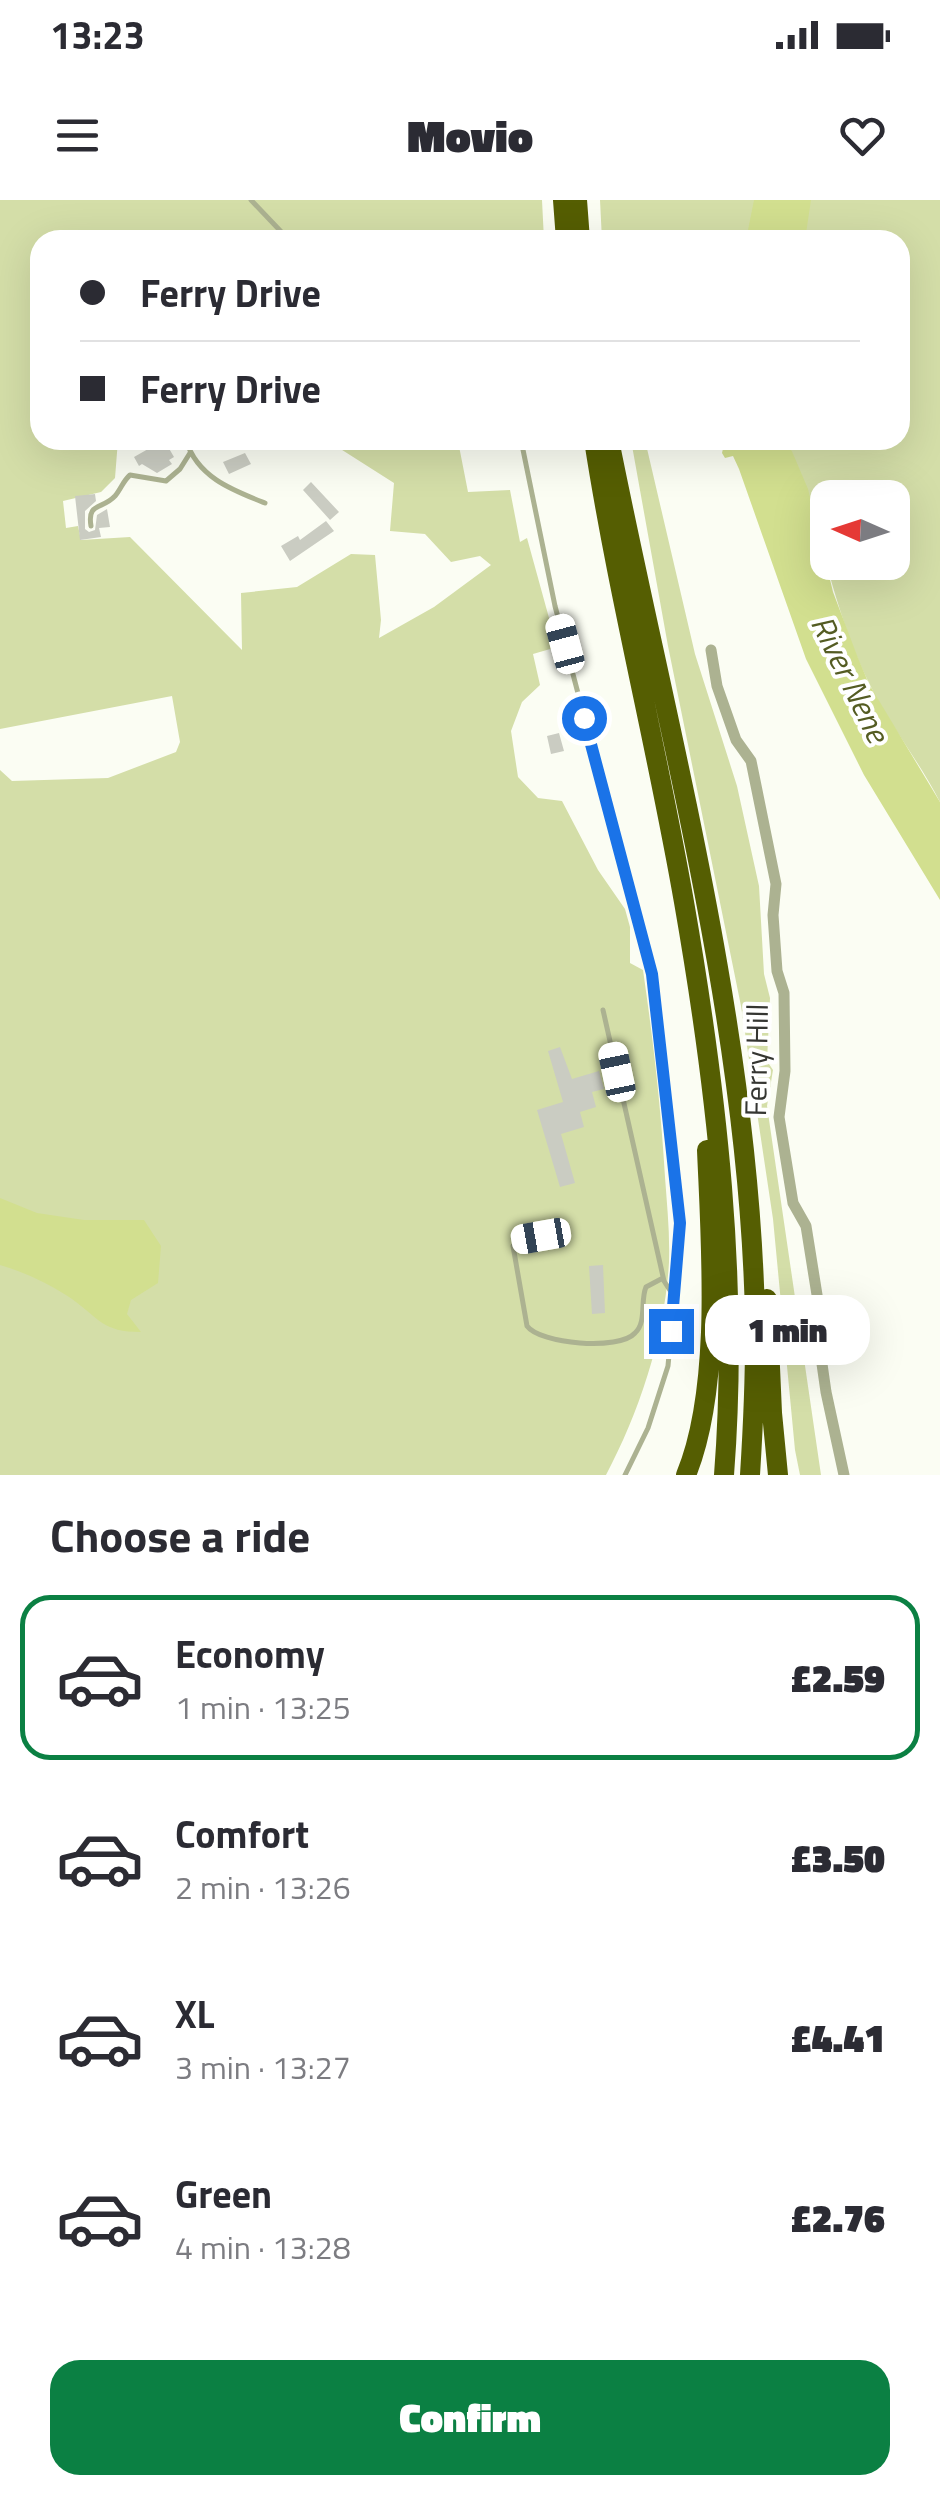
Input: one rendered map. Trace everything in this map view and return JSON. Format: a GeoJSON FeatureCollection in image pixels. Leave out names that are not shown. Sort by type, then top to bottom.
{"type":"FeatureCollection","features":[{"type":"Feature","properties":{"kind":"highway"},"geometry":{"type":"LineString","coordinates":[[563,200],[565,230]]}},
{"type":"Feature","properties":{"kind":"highway"},"geometry":{"type":"LineString","coordinates":[[577,200],[579,230]]}},
{"type":"Feature","properties":{"kind":"highway"},"geometry":{"type":"LineString","coordinates":[[596,450],[684,899],[719,1139],[729,1336],[724,1475]]}},
{"type":"Feature","properties":{"kind":"highway"},"geometry":{"type":"LineString","coordinates":[[611,450],[696,853],[754,1159],[778,1475]]}},
{"type":"Feature","properties":{"kind":"highway"},"geometry":{"type":"LineString","coordinates":[[686,1475],[706,1406],[710,1317],[702,1007]]}},
{"type":"Feature","properties":{"kind":"highway"},"geometry":{"type":"LineString","coordinates":[[725,1016],[744,1160],[754,1286],[750,1475]]}},
{"type":"Feature","properties":{"kind":"street","name":"Ferry Hill"},"geometry":{"type":"LineString","coordinates":[[711,650],[717,686],[736,740],[751,760],[776,884],[774,915],[777,971],[784,1003],[785,1071],[779,1117],[793,1202],[806,1226],[822,1326],[820,1350],[826,1392],[844,1475]]}},
{"type":"Feature","properties":{"kind":"lane"},"geometry":{"type":"LineString","coordinates":[[252,200],[280,230]]}},
{"type":"Feature","properties":{"kind":"lane"},"geometry":{"type":"LineString","coordinates":[[189,450],[218,484],[265,503]]}},
{"type":"Feature","properties":{"kind":"lane"},"geometry":{"type":"LineString","coordinates":[[523,450],[555,606],[652,974],[680,1223],[668,1366],[648,1428],[625,1475]]}},
{"type":"Feature","properties":{"kind":"lane"},"geometry":{"type":"LineString","coordinates":[[91,526],[89,514],[93,507],[114,498],[124,478],[130,474],[166,481],[190,453]]}},
{"type":"Feature","properties":{"kind":"lane"},"geometry":{"type":"LineString","coordinates":[[603,1010],[663,1278],[674,1297]]}},
{"type":"Feature","properties":{"kind":"lane"},"geometry":{"type":"LineString","coordinates":[[564,1232],[519,1240],[513,1246],[528,1326],[536,1335],[607,1343],[631,1337],[641,1323],[646,1287],[663,1278]]}},
{"type":"Feature","properties":{"kind":"shaded area"},"geometry":{"type":"Polygon","coordinates":[[[0,200],[542,200],[544,230],[30,230],[30,450],[117,450],[115,478],[101,492],[63,501],[66,528],[78,526],[81,540],[130,537],[242,650],[241,593],[297,587],[351,554],[375,555],[379,638],[434,607],[491,565],[480,556],[451,562],[425,534],[390,531],[394,483],[342,450],[460,450],[468,492],[510,490],[520,542],[527,538],[557,647],[533,654],[540,685],[522,702],[511,731],[518,777],[538,798],[562,801],[598,870],[625,909],[630,927],[630,963],[643,970],[659,1099],[669,1230],[667,1289],[649,1372],[606,1475],[0,1475],[0,770],[12,781],[108,778],[176,752],[180,742],[172,696],[0,729],[0,200]]]}},
{"type":"Feature","properties":{"kind":"shaded area"},"geometry":{"type":"Polygon","coordinates":[[[600,200],[940,200],[940,802],[877,698],[856,655],[831,580],[910,580],[910,480],[810,480],[810,505],[791,450],[910,450],[910,230],[602,230],[600,200]]]}},
{"type":"Feature","properties":{"kind":"shaded area"},"geometry":{"type":"Polygon","coordinates":[[[633,450],[647,450],[695,654],[737,786],[759,886],[764,974],[770,998],[767,1061],[773,1070],[767,1106],[821,1475],[800,1475],[795,1450],[773,1219],[741,1006],[633,450]]]}},
{"type":"Feature","properties":{"kind":"water"},"geometry":{"type":"Polygon","coordinates":[[[754,200],[811,200],[806,230],[748,230],[754,200]]]}},
{"type":"Feature","properties":{"kind":"water","name":"River Nene"},"geometry":{"type":"Polygon","coordinates":[[[723,450],[791,450],[810,497],[810,580],[830,580],[869,684],[940,802],[940,900],[864,775],[806,659],[739,469],[733,456],[725,458],[723,450]]]}},
{"type":"Feature","properties":{"kind":"water"},"geometry":{"type":"Polygon","coordinates":[[[0,1198],[37,1213],[84,1220],[144,1220],[161,1246],[158,1283],[131,1300],[127,1314],[141,1332],[109,1327],[55,1289],[0,1265],[0,1198]]]}},
{"type":"Feature","properties":{"kind":"building"},"geometry":{"type":"Polygon","coordinates":[[[146,450],[170,450],[174,457],[169,460],[172,464],[157,473],[139,466],[134,457],[146,450]]]}},
{"type":"Feature","properties":{"kind":"building"},"geometry":{"type":"Polygon","coordinates":[[[245,453],[251,464],[229,474],[223,462],[245,453]]]}},
{"type":"Feature","properties":{"kind":"building"},"geometry":{"type":"Polygon","coordinates":[[[311,482],[339,512],[330,520],[303,490],[311,482]]]}},
{"type":"Feature","properties":{"kind":"building"},"geometry":{"type":"Polygon","coordinates":[[[95,494],[96,501],[85,511],[85,529],[95,530],[97,515],[107,509],[110,527],[99,528],[101,537],[80,540],[75,496],[95,494]]]}},
{"type":"Feature","properties":{"kind":"building"},"geometry":{"type":"Polygon","coordinates":[[[326,521],[334,531],[290,561],[281,546],[298,536],[300,540],[326,521]]]}},
{"type":"Feature","properties":{"kind":"building"},"geometry":{"type":"Polygon","coordinates":[[[559,733],[564,751],[551,754],[547,736],[559,733]]]}},
{"type":"Feature","properties":{"kind":"building"},"geometry":{"type":"Polygon","coordinates":[[[560,1047],[572,1079],[599,1071],[604,1089],[592,1092],[596,1107],[580,1112],[584,1127],[561,1134],[575,1183],[560,1187],[537,1110],[563,1102],[548,1051],[560,1047]]]}},
{"type":"Feature","properties":{"kind":"building"},"geometry":{"type":"Polygon","coordinates":[[[603,1265],[605,1313],[592,1314],[589,1266],[603,1265]]]}},
{"type":"Feature","properties":{"kind":"route"},"geometry":{"type":"LineString","coordinates":[[584,718],[652,974],[680,1223],[671,1331]]}}]}
